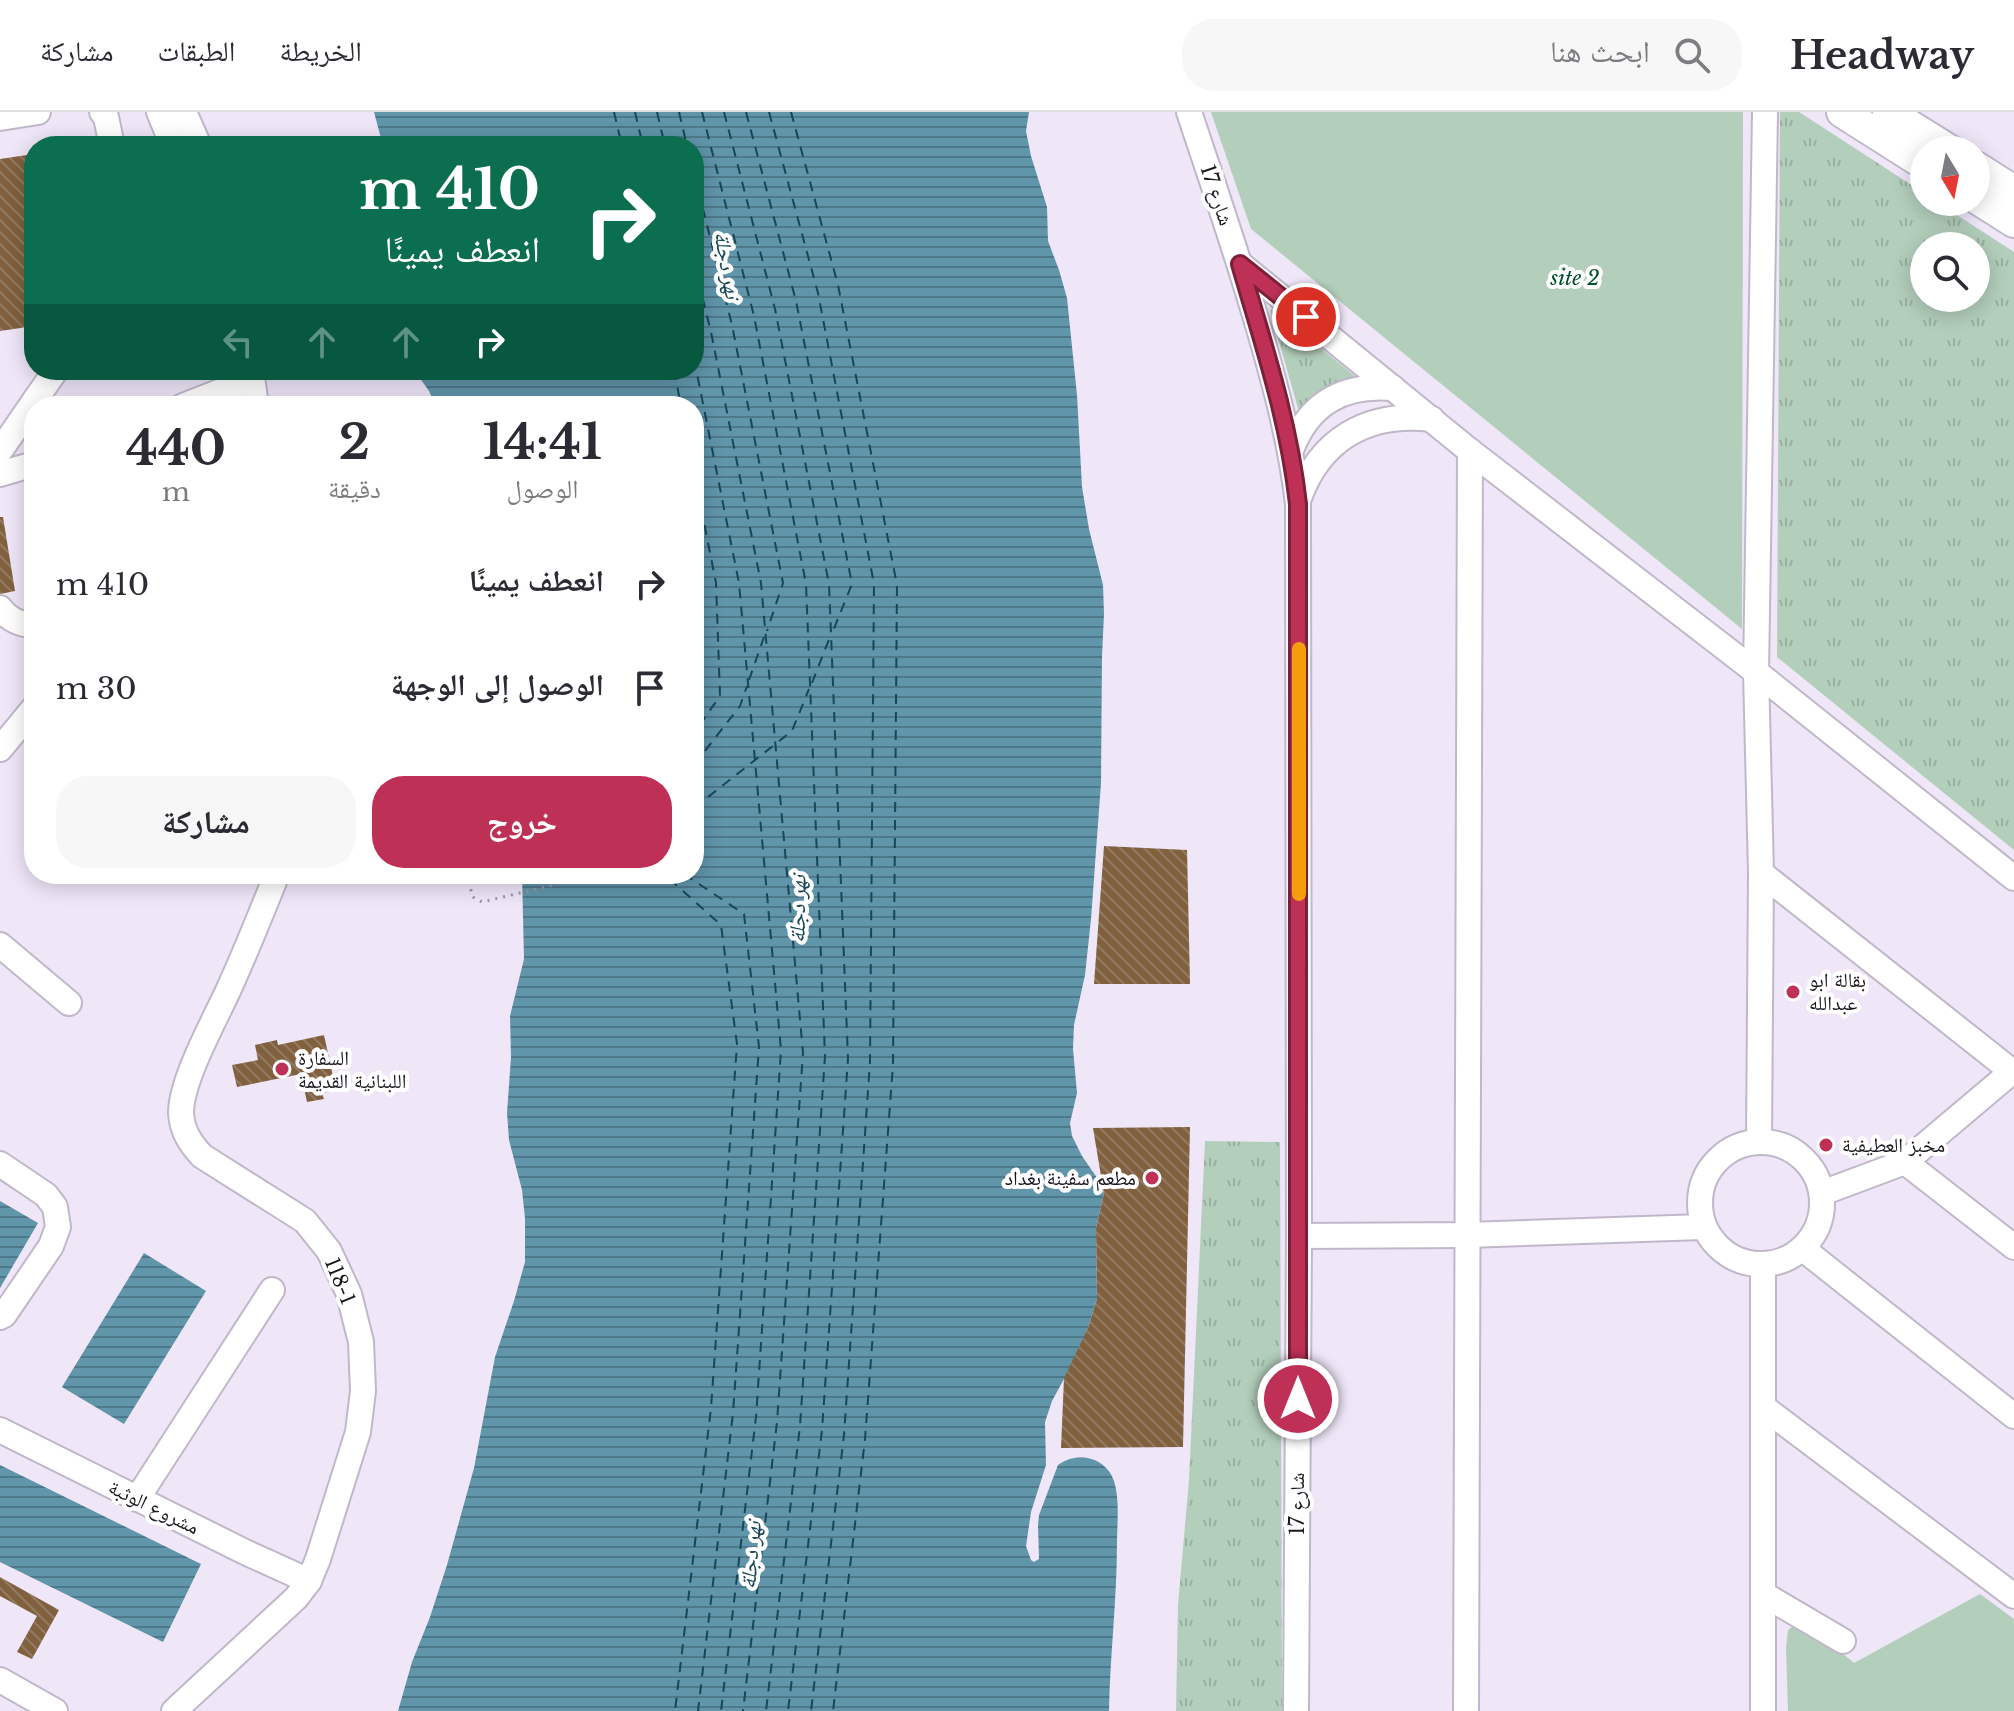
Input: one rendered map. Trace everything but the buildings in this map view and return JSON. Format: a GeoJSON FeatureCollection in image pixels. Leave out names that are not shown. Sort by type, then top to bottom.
{"type":"FeatureCollection","features":[{"type":"Feature","properties":{"kind":"main road"},"geometry":{"type":"LineString","coordinates":[[1842,112],[1910,155]]}},
{"type":"Feature","properties":{"kind":"main road"},"geometry":{"type":"LineString","coordinates":[[1888,112],[1927,136]]}},
{"type":"Feature","properties":{"kind":"main road"},"geometry":{"type":"LineString","coordinates":[[1990,176],[2014,191]]}},
{"type":"Feature","properties":{"kind":"main road"},"geometry":{"type":"LineString","coordinates":[[1990,207],[2014,222]]}},
{"type":"Feature","properties":{"kind":"street"},"geometry":{"type":"LineString","coordinates":[[0,118],[38,112]]}},
{"type":"Feature","properties":{"kind":"street"},"geometry":{"type":"LineString","coordinates":[[102,112],[110,136]]}},
{"type":"Feature","properties":{"kind":"street"},"geometry":{"type":"LineString","coordinates":[[159,112],[169,136]]}},
{"type":"Feature","properties":{"kind":"street"},"geometry":{"type":"LineString","coordinates":[[184,112],[195,136]]}},
{"type":"Feature","properties":{"kind":"street","name":"شارع 17"},"geometry":{"type":"LineString","coordinates":[[1189,112],[1240,264],[1277,390],[1291,450],[1298,504],[1296,1711]]}},
{"type":"Feature","properties":{"kind":"street"},"geometry":{"type":"LineString","coordinates":[[1759,1141],[1761,873],[1756,672],[1765,112]]}},
{"type":"Feature","properties":{"kind":"street"},"geometry":{"type":"LineString","coordinates":[[1240,264],[1470,451],[1756,672],[2014,878]]}},
{"type":"Feature","properties":{"kind":"street"},"geometry":{"type":"LineString","coordinates":[[205,396],[239,380]]}},
{"type":"Feature","properties":{"kind":"street"},"geometry":{"type":"LineString","coordinates":[[1291,450],[1306,421],[1330,399],[1360,388],[1393,388]]}},
{"type":"Feature","properties":{"kind":"street"},"geometry":{"type":"LineString","coordinates":[[1298,504],[1313,468],[1325,452],[1348,434],[1374,421],[1393,417],[1432,419]]}},
{"type":"Feature","properties":{"kind":"street"},"geometry":{"type":"LineString","coordinates":[[0,451],[24,419]]}},
{"type":"Feature","properties":{"kind":"street"},"geometry":{"type":"LineString","coordinates":[[1466,1711],[1470,451]]}},
{"type":"Feature","properties":{"kind":"street"},"geometry":{"type":"LineString","coordinates":[[0,474],[24,467]]}},
{"type":"Feature","properties":{"kind":"street"},"geometry":{"type":"LineString","coordinates":[[0,608],[4,615],[24,623]]}},
{"type":"Feature","properties":{"kind":"street"},"geometry":{"type":"LineString","coordinates":[[0,749],[24,720]]}},
{"type":"Feature","properties":{"kind":"street"},"geometry":{"type":"LineString","coordinates":[[1761,873],[2014,1071],[1905,1162],[1822,1193]]}},
{"type":"Feature","properties":{"kind":"street","name":"118-1"},"geometry":{"type":"LineString","coordinates":[[174,1711],[296,1598],[309,1581],[358,1432],[363,1391],[361,1342],[349,1294],[329,1251],[305,1221],[202,1156],[190,1144],[183,1127],[181,1110],[186,1085],[273,884]]}},
{"type":"Feature","properties":{"kind":"street"},"geometry":{"type":"LineString","coordinates":[[0,945],[69,1003]]}},
{"type":"Feature","properties":{"kind":"street"},"geometry":{"type":"LineString","coordinates":[[1759,1141],[1781,1145],[1800,1155],[1815,1172],[1822,1193],[1822,1214],[1815,1233],[1803,1249],[1784,1261],[1763,1265],[1739,1261],[1717,1248],[1703,1227],[1699,1208],[1701,1188],[1709,1170],[1722,1155],[1739,1146],[1759,1141]]}},
{"type":"Feature","properties":{"kind":"street"},"geometry":{"type":"LineString","coordinates":[[1905,1162],[2014,1247]]}},
{"type":"Feature","properties":{"kind":"street"},"geometry":{"type":"LineString","coordinates":[[0,1164],[46,1195],[55,1207],[58,1227],[51,1246],[0,1317]]}},
{"type":"Feature","properties":{"kind":"street"},"geometry":{"type":"LineString","coordinates":[[1299,1236],[1467,1235],[1703,1227]]}},
{"type":"Feature","properties":{"kind":"street"},"geometry":{"type":"LineString","coordinates":[[1803,1249],[2014,1416]]}},
{"type":"Feature","properties":{"kind":"street"},"geometry":{"type":"LineString","coordinates":[[1763,1265],[1763,1711]]}},
{"type":"Feature","properties":{"kind":"street"},"geometry":{"type":"LineString","coordinates":[[137,1499],[272,1290]]}},
{"type":"Feature","properties":{"kind":"street"},"geometry":{"type":"LineString","coordinates":[[1763,1407],[2014,1596]]}},
{"type":"Feature","properties":{"kind":"street","name":"مشروع الوثبة"},"geometry":{"type":"LineString","coordinates":[[0,1430],[309,1581]]}},
{"type":"Feature","properties":{"kind":"street"},"geometry":{"type":"LineString","coordinates":[[1763,1594],[1843,1641]]}},
{"type":"Feature","properties":{"kind":"street"},"geometry":{"type":"LineString","coordinates":[[0,1680],[55,1711]]}},
{"type":"Feature","properties":{"kind":"path"},"geometry":{"type":"LineString","coordinates":[[469,884],[473,897],[482,902],[558,884]]}},
{"type":"Feature","properties":{"kind":"green space","name":"site 2"},"geometry":{"type":"Polygon","coordinates":[[[1211,112],[1743,112],[1742,629],[1251,229],[1211,112]]]}},
{"type":"Feature","properties":{"kind":"green space"},"geometry":{"type":"Polygon","coordinates":[[[1780,112],[1799,112],[1910,184],[1910,216],[1959,216],[1983,232],[1910,232],[1910,312],[1990,312],[1990,236],[2014,252],[2014,850],[1777,657],[1780,112]]]}},
{"type":"Feature","properties":{"kind":"green space"},"geometry":{"type":"Polygon","coordinates":[[[1272,309],[1356,377],[1356,378],[1299,412],[1272,309]]]}},
{"type":"Feature","properties":{"kind":"green space"},"geometry":{"type":"Polygon","coordinates":[[[1205,1141],[1280,1142],[1282,1711],[1176,1711],[1178,1605],[1189,1480],[1205,1141]]]}},
{"type":"Feature","properties":{"kind":"green space"},"geometry":{"type":"Polygon","coordinates":[[[1980,1594],[2014,1619],[2014,1711],[1788,1711],[1786,1649],[1788,1630],[1796,1624],[1836,1648],[1854,1663],[1980,1594]]]}},
{"type":"Feature","properties":{"kind":"water","name":"نهر دجلة"},"geometry":{"type":"Polygon","coordinates":[[[374,112],[1029,112],[1026,131],[1047,207],[1048,241],[1067,298],[1082,487],[1103,585],[1101,783],[1085,975],[1074,1025],[1077,1093],[1070,1123],[1072,1136],[1102,1185],[1104,1194],[1096,1228],[1097,1299],[1078,1353],[1052,1401],[1045,1422],[1046,1465],[1031,1512],[1026,1546],[1031,1560],[1039,1559],[1039,1515],[1058,1465],[1082,1458],[1105,1466],[1114,1481],[1118,1512],[1109,1711],[398,1711],[447,1565],[474,1468],[495,1357],[525,1262],[522,1190],[509,1140],[507,1113],[510,1016],[524,959],[522,884],[704,884],[704,396],[431,396],[421,380],[704,380],[704,136],[380,136],[374,112]]]}},
{"type":"Feature","properties":{"kind":"water"},"geometry":{"type":"Polygon","coordinates":[[[0,1201],[38,1223],[0,1288],[0,1201]]]}},
{"type":"Feature","properties":{"kind":"water"},"geometry":{"type":"Polygon","coordinates":[[[144,1253],[206,1291],[124,1424],[62,1387],[144,1253]]]}},
{"type":"Feature","properties":{"kind":"water"},"geometry":{"type":"Polygon","coordinates":[[[0,1465],[201,1564],[163,1642],[0,1562],[0,1465]]]}},
{"type":"Feature","properties":{"kind":"ferry route"},"geometry":{"type":"LineString","coordinates":[[614,112],[620,136]]}},
{"type":"Feature","properties":{"kind":"ferry route"},"geometry":{"type":"LineString","coordinates":[[635,112],[641,136]]}},
{"type":"Feature","properties":{"kind":"ferry route"},"geometry":{"type":"LineString","coordinates":[[657,112],[663,136]]}},
{"type":"Feature","properties":{"kind":"ferry route"},"geometry":{"type":"LineString","coordinates":[[679,112],[685,136]]}},
{"type":"Feature","properties":{"kind":"ferry route"},"geometry":{"type":"LineString","coordinates":[[702,112],[754,316],[806,584],[825,1056],[800,1426],[766,1711]]}},
{"type":"Feature","properties":{"kind":"ferry route"},"geometry":{"type":"LineString","coordinates":[[724,112],[775,309],[829,584],[848,1059],[822,1430],[788,1711]]}},
{"type":"Feature","properties":{"kind":"ferry route"},"geometry":{"type":"LineString","coordinates":[[746,112],[796,301],[852,584],[833,631]]}},
{"type":"Feature","properties":{"kind":"ferry route"},"geometry":{"type":"LineString","coordinates":[[769,112],[818,293],[874,584],[870,1062],[844,1435],[811,1711]]}},
{"type":"Feature","properties":{"kind":"ferry route"},"geometry":{"type":"LineString","coordinates":[[791,112],[838,285],[897,585],[893,1065],[865,1439],[833,1711]]}},
{"type":"Feature","properties":{"kind":"ferry route"},"geometry":{"type":"LineString","coordinates":[[704,213],[732,325],[783,583],[767,631]]}},
{"type":"Feature","properties":{"kind":"ferry route"},"geometry":{"type":"LineString","coordinates":[[704,304],[761,583],[803,1053],[777,1422],[743,1711]]}},
{"type":"Feature","properties":{"kind":"ferry route"},"geometry":{"type":"LineString","coordinates":[[676,380],[679,396]]}},
{"type":"Feature","properties":{"kind":"ferry route"},"geometry":{"type":"LineString","coordinates":[[698,380],[701,396]]}},
{"type":"Feature","properties":{"kind":"ferry route"},"geometry":{"type":"LineString","coordinates":[[704,409],[739,583],[781,1050],[756,1417],[721,1711]]}},
{"type":"Feature","properties":{"kind":"ferry route"},"geometry":{"type":"LineString","coordinates":[[704,522],[716,583],[720,696],[704,719]]}},
{"type":"Feature","properties":{"kind":"ferry route"},"geometry":{"type":"LineString","coordinates":[[749,680],[764,637]]}},
{"type":"Feature","properties":{"kind":"ferry route"},"geometry":{"type":"LineString","coordinates":[[812,683],[830,637]]}},
{"type":"Feature","properties":{"kind":"ferry route"},"geometry":{"type":"LineString","coordinates":[[704,752],[740,706],[747,686]]}},
{"type":"Feature","properties":{"kind":"ferry route"},"geometry":{"type":"LineString","coordinates":[[704,800],[792,731],[809,689]]}},
{"type":"Feature","properties":{"kind":"ferry route"},"geometry":{"type":"LineString","coordinates":[[675,884],[721,925],[737,1044],[711,1408],[675,1711]]}},
{"type":"Feature","properties":{"kind":"ferry route"},"geometry":{"type":"LineString","coordinates":[[698,1711],[733,1413],[759,1047],[744,914],[699,884]]}},
{"type":"Feature","properties":{"kind":"slow traffic"},"geometry":{"type":"LineString","coordinates":[[1299,649],[1299,894]]}},
{"type":"Feature","properties":{"kind":"place","name":"بقالة ابو عبدالله"},"geometry":{"type":"Point","coordinates":[1793,992]}},
{"type":"Feature","properties":{"kind":"place","name":"السفارة اللبنانية القديمة"},"geometry":{"type":"Point","coordinates":[282,1069]}},
{"type":"Feature","properties":{"kind":"place","name":"مخبز العطيفية"},"geometry":{"type":"Point","coordinates":[1826,1145]}},
{"type":"Feature","properties":{"kind":"place","name":"مطعم سفينة بغداد"},"geometry":{"type":"Point","coordinates":[1152,1178]}},
{"type":"Feature","properties":{"kind":"route"},"geometry":{"type":"LineString","coordinates":[[1298,1399],[1298,504],[1291,450],[1277,390],[1240,264],[1306,317]]}}]}
